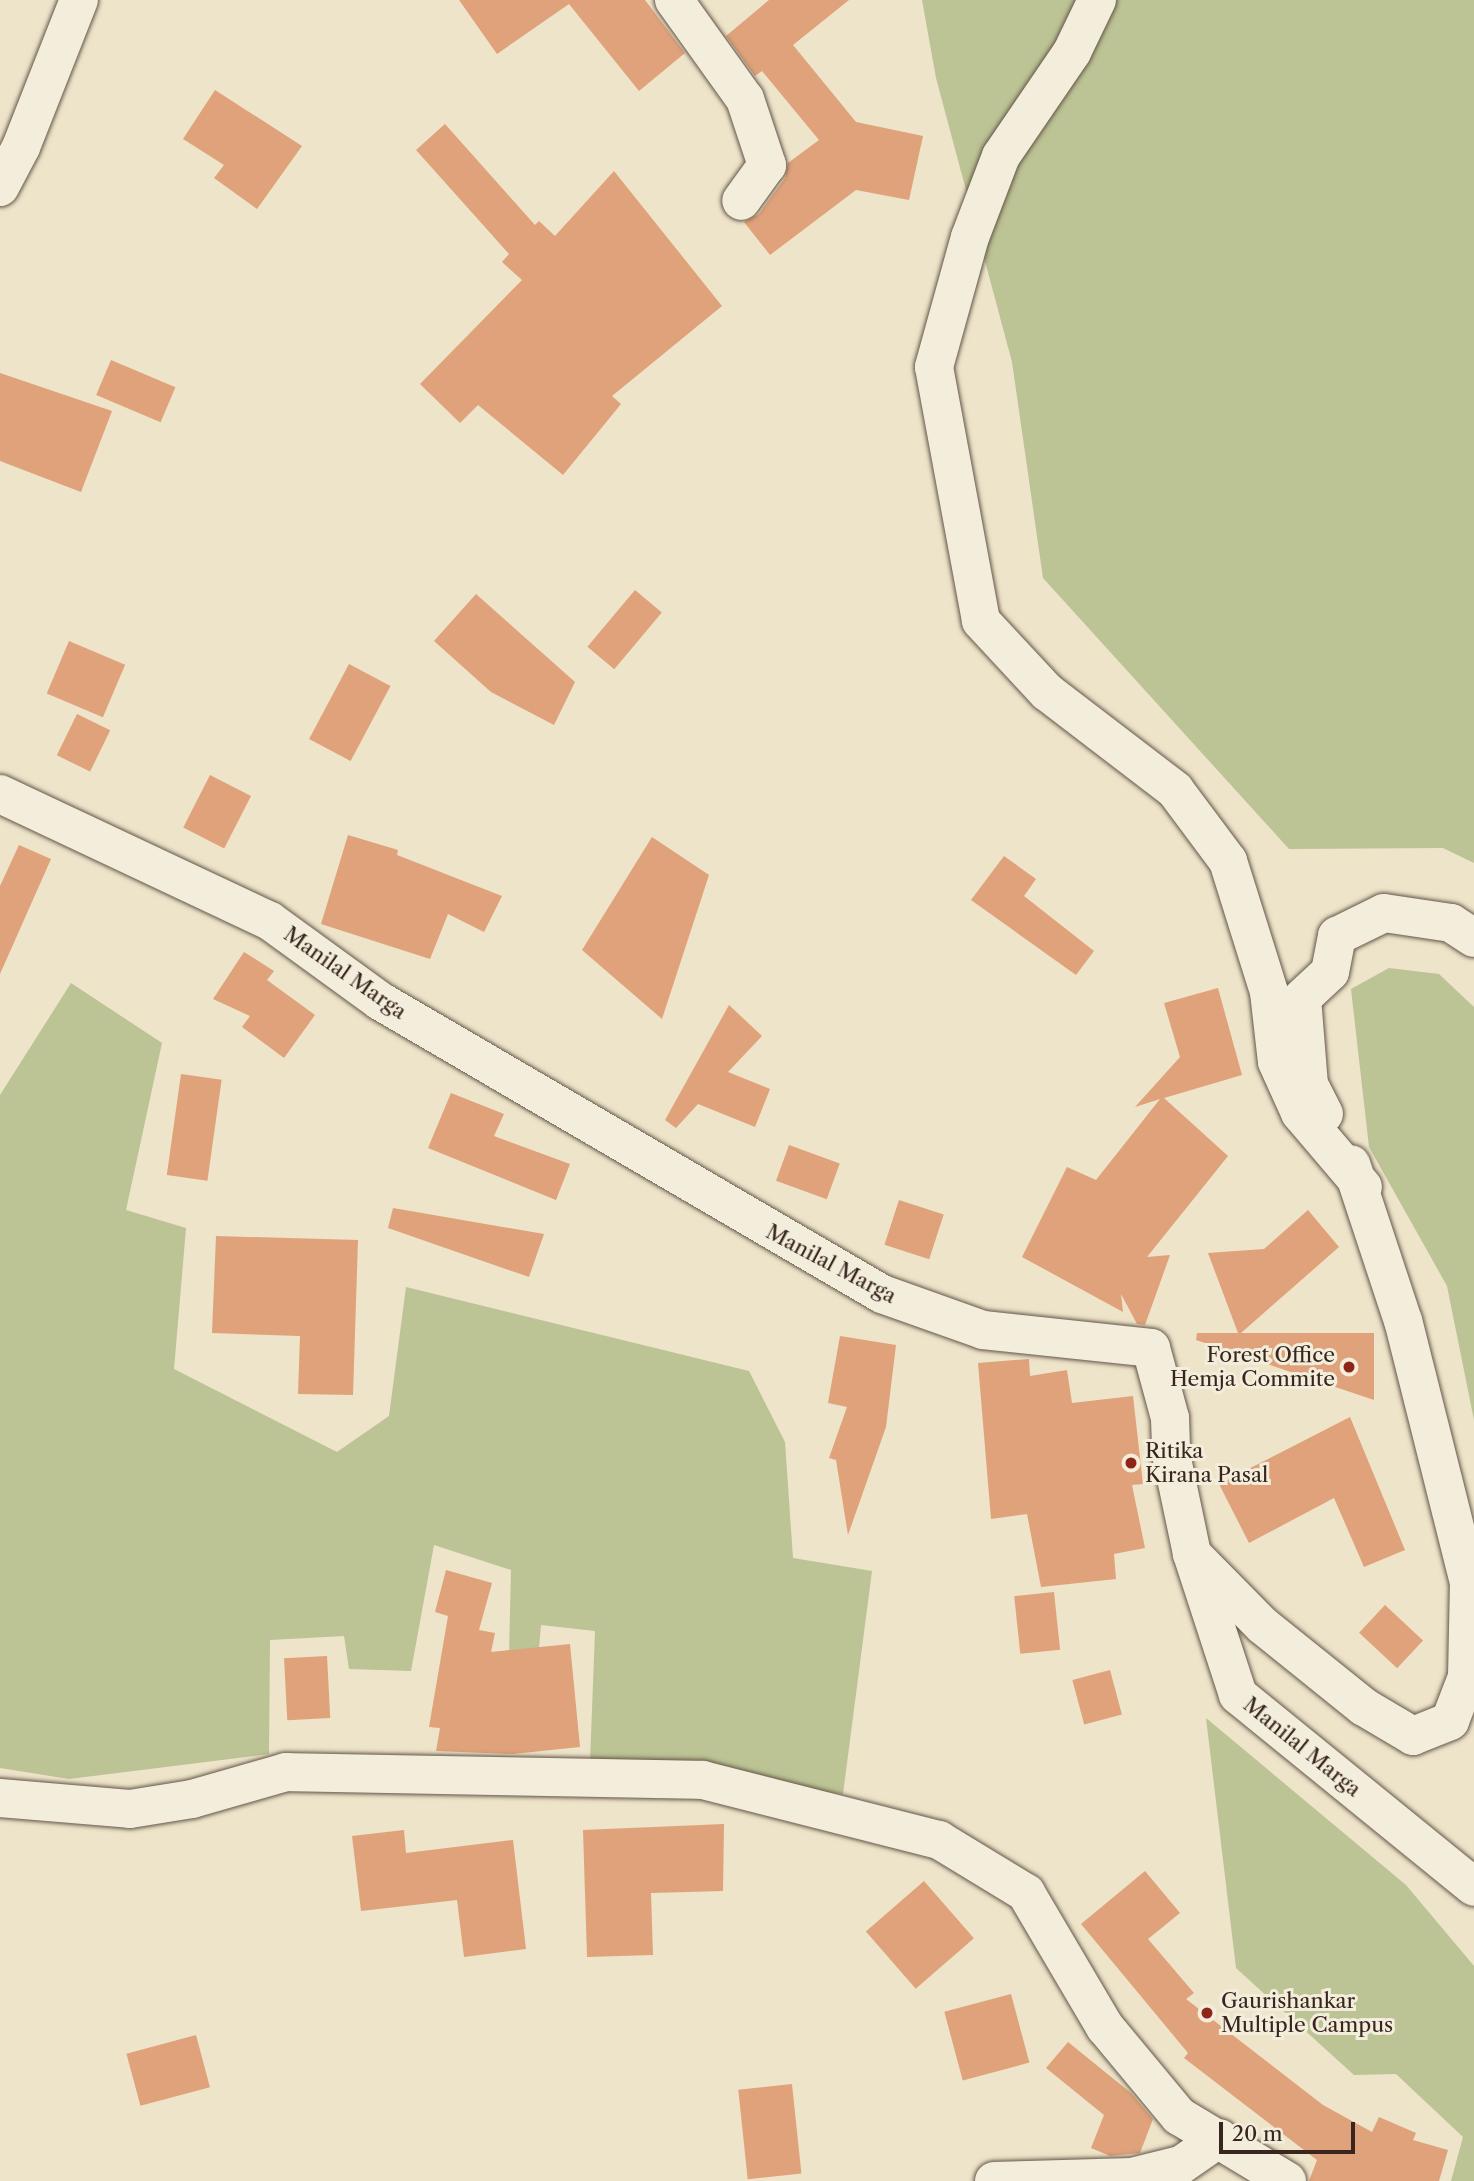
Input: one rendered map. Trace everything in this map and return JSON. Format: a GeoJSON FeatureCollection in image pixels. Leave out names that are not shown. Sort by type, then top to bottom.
{"type":"FeatureCollection","features":[{"type":"Feature","properties":{"kind":"street"},"geometry":{"type":"LineString","coordinates":[[0,187],[22,148],[79,0]]}},
{"type":"Feature","properties":{"kind":"street"},"geometry":{"type":"LineString","coordinates":[[674,0],[745,99],[767,165],[741,201]]}},
{"type":"Feature","properties":{"kind":"street"},"geometry":{"type":"LineString","coordinates":[[1097,0],[1072,52],[1001,156],[970,237],[934,367],[981,621],[1047,692],[1175,790],[1228,861],[1269,992],[1278,1062],[1300,1113],[1363,1187]]}},
{"type":"Feature","properties":{"kind":"street","name":"Manilal Marga"},"geometry":{"type":"LineString","coordinates":[[0,794],[270,921],[380,1001],[882,1294],[984,1330],[1151,1348],[1170,1418],[1171,1454],[1192,1554],[1238,1695],[1474,1887]]}},
{"type":"Feature","properties":{"kind":"street"},"geometry":{"type":"LineString","coordinates":[[1192,1554],[1262,1625],[1364,1707],[1413,1736],[1450,1721],[1467,1677],[1469,1583],[1363,1187],[1309,1085],[1302,998],[1330,972],[1337,936],[1384,913],[1451,923],[1474,938]]}},
{"type":"Feature","properties":{"kind":"street"},"geometry":{"type":"LineString","coordinates":[[0,1798],[130,1809],[192,1798],[286,1772],[703,1780],[939,1840],[1026,1893],[1105,2027],[1178,2116],[1220,2137],[1287,2181]]}},
{"type":"Feature","properties":{"kind":"street"},"geometry":{"type":"LineString","coordinates":[[993,2181],[1132,2177],[1181,2165],[1220,2137]]}},
{"type":"Feature","properties":{"kind":"green space"},"geometry":{"type":"Polygon","coordinates":[[[922,0],[1474,0],[1474,863],[1443,848],[1289,849],[1043,578],[1012,362],[936,78],[922,0]]]}},
{"type":"Feature","properties":{"kind":"green space"},"geometry":{"type":"Polygon","coordinates":[[[1389,968],[1439,974],[1474,1007],[1474,1420],[1447,1286],[1369,1147],[1351,989],[1389,968]]]}},
{"type":"Feature","properties":{"kind":"green space"},"geometry":{"type":"Polygon","coordinates":[[[71,983],[162,1043],[126,1210],[186,1228],[174,1369],[337,1452],[389,1416],[406,1287],[749,1371],[785,1442],[793,1558],[872,1571],[843,1794],[590,1762],[595,1631],[541,1625],[538,1659],[509,1656],[511,1570],[434,1545],[411,1671],[349,1669],[344,1636],[270,1640],[269,1754],[69,1779],[0,1768],[0,1095],[71,983]]]}},
{"type":"Feature","properties":{"kind":"green space"},"geometry":{"type":"Polygon","coordinates":[[[1206,1718],[1406,1885],[1474,1966],[1474,2181],[1451,2181],[1463,2137],[1396,2074],[1354,2075],[1236,1968],[1206,1718]]]}},
{"type":"Feature","properties":{"kind":"building"},"geometry":{"type":"Polygon","coordinates":[[[459,0],[645,0],[685,53],[639,91],[569,4],[497,54],[459,0]]]}},
{"type":"Feature","properties":{"kind":"building"},"geometry":{"type":"Polygon","coordinates":[[[769,0],[849,0],[793,45],[856,122],[923,136],[909,200],[856,190],[770,255],[744,222],[759,214],[785,178],[788,163],[819,140],[762,71],[755,76],[726,36],[769,0]]]}},
{"type":"Feature","properties":{"kind":"building"},"geometry":{"type":"Polygon","coordinates":[[[215,90],[302,146],[257,209],[214,178],[224,165],[183,139],[215,90]]]}},
{"type":"Feature","properties":{"kind":"building"},"geometry":{"type":"Polygon","coordinates":[[[445,124],[535,225],[539,221],[555,236],[614,171],[722,306],[612,396],[621,404],[563,475],[478,405],[460,423],[420,384],[522,280],[502,262],[509,254],[416,150],[445,124]]]}},
{"type":"Feature","properties":{"kind":"building"},"geometry":{"type":"Polygon","coordinates":[[[111,360],[175,387],[161,422],[96,395],[111,360]]]}},
{"type":"Feature","properties":{"kind":"building"},"geometry":{"type":"Polygon","coordinates":[[[0,373],[112,411],[81,492],[0,461],[0,373]]]}},
{"type":"Feature","properties":{"kind":"building"},"geometry":{"type":"Polygon","coordinates":[[[635,590],[662,612],[614,669],[587,647],[635,590]]]}},
{"type":"Feature","properties":{"kind":"building"},"geometry":{"type":"Polygon","coordinates":[[[476,594],[575,682],[554,725],[491,692],[434,641],[476,594]]]}},
{"type":"Feature","properties":{"kind":"building"},"geometry":{"type":"Polygon","coordinates":[[[69,641],[125,665],[103,717],[47,693],[69,641]]]}},
{"type":"Feature","properties":{"kind":"building"},"geometry":{"type":"Polygon","coordinates":[[[349,664],[390,686],[351,761],[309,739],[349,664]]]}},
{"type":"Feature","properties":{"kind":"building"},"geometry":{"type":"Polygon","coordinates":[[[77,714],[110,730],[90,772],[57,755],[77,714]]]}},
{"type":"Feature","properties":{"kind":"building"},"geometry":{"type":"Polygon","coordinates":[[[210,775],[251,796],[224,848],[183,828],[210,775]]]}},
{"type":"Feature","properties":{"kind":"building"},"geometry":{"type":"Polygon","coordinates":[[[348,835],[398,850],[397,855],[502,896],[484,932],[448,914],[430,959],[321,924],[348,835]]]}},
{"type":"Feature","properties":{"kind":"building"},"geometry":{"type":"Polygon","coordinates":[[[652,837],[709,875],[662,1019],[582,950],[652,837]]]}},
{"type":"Feature","properties":{"kind":"building"},"geometry":{"type":"Polygon","coordinates":[[[19,845],[51,859],[0,974],[0,886],[19,845]]]}},
{"type":"Feature","properties":{"kind":"building"},"geometry":{"type":"Polygon","coordinates":[[[1004,856],[1036,879],[1024,896],[1094,951],[1076,975],[971,900],[1004,856]]]}},
{"type":"Feature","properties":{"kind":"building"},"geometry":{"type":"Polygon","coordinates":[[[244,952],[274,971],[267,980],[315,1015],[284,1058],[242,1027],[250,1016],[213,999],[244,952]]]}},
{"type":"Feature","properties":{"kind":"building"},"geometry":{"type":"Polygon","coordinates":[[[1218,988],[1242,1075],[1164,1098],[1228,1156],[1147,1257],[1170,1255],[1145,1325],[1137,1324],[1121,1294],[1123,1312],[1022,1257],[1067,1167],[1096,1180],[1160,1099],[1135,1107],[1180,1057],[1164,1003],[1218,988]]]}},
{"type":"Feature","properties":{"kind":"building"},"geometry":{"type":"Polygon","coordinates":[[[729,1005],[762,1036],[728,1072],[770,1089],[755,1127],[698,1104],[676,1128],[665,1120],[729,1005]]]}},
{"type":"Feature","properties":{"kind":"building"},"geometry":{"type":"Polygon","coordinates":[[[181,1074],[222,1080],[207,1181],[167,1175],[181,1074]]]}},
{"type":"Feature","properties":{"kind":"building"},"geometry":{"type":"Polygon","coordinates":[[[451,1093],[504,1114],[494,1136],[570,1164],[556,1200],[428,1148],[451,1093]]]}},
{"type":"Feature","properties":{"kind":"building"},"geometry":{"type":"Polygon","coordinates":[[[789,1145],[840,1163],[827,1199],[776,1181],[789,1145]]]}},
{"type":"Feature","properties":{"kind":"building"},"geometry":{"type":"Polygon","coordinates":[[[899,1200],[944,1215],[929,1259],[884,1245],[899,1200]]]}},
{"type":"Feature","properties":{"kind":"building"},"geometry":{"type":"Polygon","coordinates":[[[393,1208],[544,1234],[529,1277],[388,1228],[393,1208]]]}},
{"type":"Feature","properties":{"kind":"building"},"geometry":{"type":"Polygon","coordinates":[[[1308,1210],[1339,1247],[1241,1333],[1374,1333],[1374,1400],[1196,1340],[1197,1333],[1238,1333],[1208,1253],[1264,1249],[1308,1210]]]}},
{"type":"Feature","properties":{"kind":"building"},"geometry":{"type":"Polygon","coordinates":[[[216,1236],[358,1240],[353,1395],[298,1394],[300,1336],[212,1333],[216,1236]]]}},
{"type":"Feature","properties":{"kind":"building"},"geometry":{"type":"Polygon","coordinates":[[[840,1336],[896,1345],[886,1427],[848,1535],[836,1460],[829,1458],[847,1407],[828,1403],[840,1336]]]}},
{"type":"Feature","properties":{"kind":"building"},"geometry":{"type":"Polygon","coordinates":[[[1029,1359],[1030,1376],[1067,1370],[1072,1403],[1133,1396],[1143,1484],[1132,1485],[1145,1548],[1114,1554],[1116,1579],[1041,1587],[1027,1514],[991,1519],[978,1363],[1029,1359]]]}},
{"type":"Feature","properties":{"kind":"building"},"geometry":{"type":"Polygon","coordinates":[[[1350,1417],[1405,1550],[1364,1567],[1334,1498],[1249,1543],[1219,1484],[1350,1417]]]}},
{"type":"Feature","properties":{"kind":"building"},"geometry":{"type":"Polygon","coordinates":[[[446,1570],[492,1583],[479,1630],[495,1633],[491,1652],[570,1644],[580,1747],[513,1754],[436,1751],[440,1728],[429,1727],[448,1616],[435,1612],[446,1570]]]}},
{"type":"Feature","properties":{"kind":"building"},"geometry":{"type":"Polygon","coordinates":[[[1054,1592],[1060,1650],[1020,1654],[1014,1596],[1054,1592]]]}},
{"type":"Feature","properties":{"kind":"building"},"geometry":{"type":"Polygon","coordinates":[[[1385,1605],[1423,1640],[1397,1668],[1359,1633],[1385,1605]]]}},
{"type":"Feature","properties":{"kind":"building"},"geometry":{"type":"Polygon","coordinates":[[[327,1656],[330,1718],[287,1720],[284,1658],[327,1656]]]}},
{"type":"Feature","properties":{"kind":"building"},"geometry":{"type":"Polygon","coordinates":[[[1110,1670],[1122,1714],[1084,1725],[1072,1680],[1110,1670]]]}},
{"type":"Feature","properties":{"kind":"building"},"geometry":{"type":"Polygon","coordinates":[[[724,1824],[723,1891],[651,1893],[653,1955],[587,1957],[583,1830],[724,1824]]]}},
{"type":"Feature","properties":{"kind":"building"},"geometry":{"type":"Polygon","coordinates":[[[404,1830],[406,1853],[513,1840],[526,1949],[464,1957],[457,1900],[361,1911],[352,1836],[404,1830]]]}},
{"type":"Feature","properties":{"kind":"building"},"geometry":{"type":"Polygon","coordinates":[[[1145,1871],[1180,1913],[1148,1939],[1194,1993],[1186,1999],[1323,2105],[1372,2132],[1379,2117],[1416,2133],[1413,2140],[1448,2150],[1439,2181],[1309,2181],[1317,2160],[1184,2058],[1188,2053],[1081,1924],[1145,1871]]]}},
{"type":"Feature","properties":{"kind":"building"},"geometry":{"type":"Polygon","coordinates":[[[924,1881],[974,1938],[916,1989],[866,1932],[924,1881]]]}},
{"type":"Feature","properties":{"kind":"building"},"geometry":{"type":"Polygon","coordinates":[[[1011,1994],[1029,2063],[963,2080],[944,2012],[1011,1994]]]}},
{"type":"Feature","properties":{"kind":"building"},"geometry":{"type":"Polygon","coordinates":[[[196,2035],[210,2087],[140,2106],[126,2054],[196,2035]]]}},
{"type":"Feature","properties":{"kind":"building"},"geometry":{"type":"Polygon","coordinates":[[[1068,2042],[1131,2093],[1153,2119],[1140,2153],[1110,2156],[1091,2148],[1104,2115],[1046,2068],[1068,2042]]]}},
{"type":"Feature","properties":{"kind":"building"},"geometry":{"type":"Polygon","coordinates":[[[792,2084],[801,2174],[748,2179],[738,2090],[792,2084]]]}},
{"type":"Feature","properties":{"kind":"place","name":"Forest Office Hemja Commite"},"geometry":{"type":"Point","coordinates":[1349,1367]}},
{"type":"Feature","properties":{"kind":"place","name":"Ritika Kirana Pasal"},"geometry":{"type":"Point","coordinates":[1131,1463]}},
{"type":"Feature","properties":{"kind":"place","name":"Gaurishankar Multiple Campus"},"geometry":{"type":"Point","coordinates":[1207,2013]}}]}
